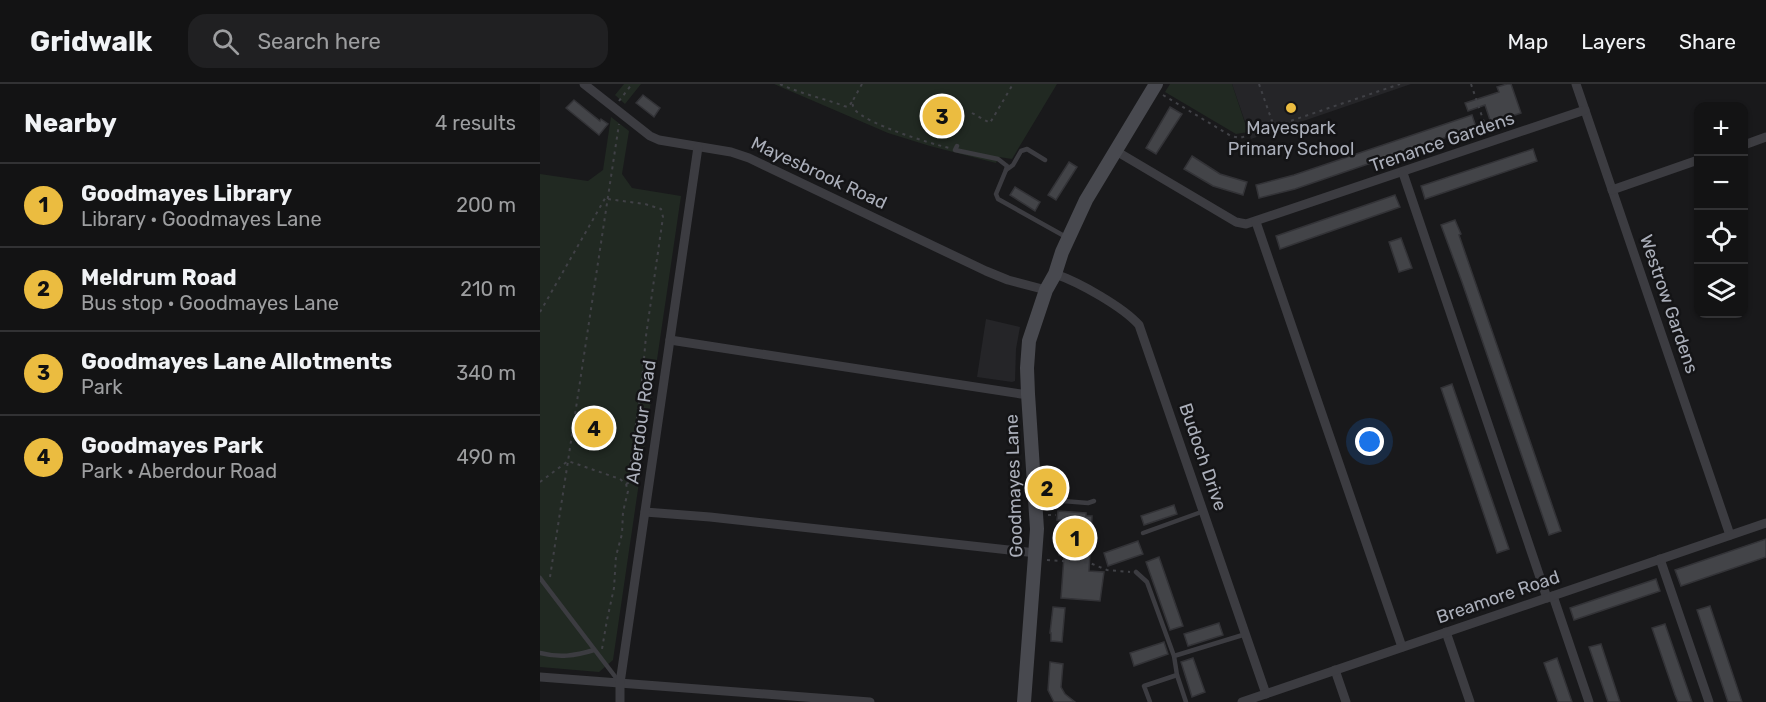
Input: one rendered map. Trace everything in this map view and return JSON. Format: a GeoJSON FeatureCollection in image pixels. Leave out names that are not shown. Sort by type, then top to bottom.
{"type":"FeatureCollection","features":[{"type":"Feature","properties":{"kind":"main road","name":"Goodmayes Lane"},"geometry":{"type":"LineString","coordinates":[[1024,702],[1036,556],[1036,502],[1027,368],[1029,342],[1046,290],[1086,200],[1154,87]]}},
{"type":"Feature","properties":{"kind":"street","name":"Mayesbrook Road"},"geometry":{"type":"LineString","coordinates":[[584,84],[650,136],[659,140],[731,152],[749,158],[986,271],[1008,280],[1046,290]]}},
{"type":"Feature","properties":{"kind":"street","name":"Westrow Gardens"},"geometry":{"type":"LineString","coordinates":[[1576,84],[1730,535]]}},
{"type":"Feature","properties":{"kind":"street","name":"Trenance Gardens"},"geometry":{"type":"LineString","coordinates":[[1116,151],[1236,222],[1246,224],[1585,110]]}},
{"type":"Feature","properties":{"kind":"street"},"geometry":{"type":"LineString","coordinates":[[1748,143],[1766,137]]}},
{"type":"Feature","properties":{"kind":"street","name":"Aberdour Road"},"geometry":{"type":"LineString","coordinates":[[620,702],[620,683],[698,147]]}},
{"type":"Feature","properties":{"kind":"street"},"geometry":{"type":"LineString","coordinates":[[1612,190],[1694,161]]}},
{"type":"Feature","properties":{"kind":"street"},"geometry":{"type":"LineString","coordinates":[[1403,172],[1550,597],[1589,702]]}},
{"type":"Feature","properties":{"kind":"street"},"geometry":{"type":"LineString","coordinates":[[1256,222],[1402,647]]}},
{"type":"Feature","properties":{"kind":"street","name":"Budoch Drive"},"geometry":{"type":"LineString","coordinates":[[1055,274],[1071,280],[1124,311],[1139,325],[1266,694]]}},
{"type":"Feature","properties":{"kind":"street"},"geometry":{"type":"LineString","coordinates":[[670,340],[1028,394]]}},
{"type":"Feature","properties":{"kind":"street"},"geometry":{"type":"LineString","coordinates":[[645,512],[721,518],[1036,556]]}},
{"type":"Feature","properties":{"kind":"street","name":"Breamore Road"},"geometry":{"type":"LineString","coordinates":[[1242,702],[1766,523]]}},
{"type":"Feature","properties":{"kind":"street"},"geometry":{"type":"LineString","coordinates":[[1660,559],[1709,702]]}},
{"type":"Feature","properties":{"kind":"street"},"geometry":{"type":"LineString","coordinates":[[1446,632],[1470,702]]}},
{"type":"Feature","properties":{"kind":"street"},"geometry":{"type":"LineString","coordinates":[[1335,670],[1346,702]]}},
{"type":"Feature","properties":{"kind":"street"},"geometry":{"type":"LineString","coordinates":[[540,677],[756,697],[870,702]]}},
{"type":"Feature","properties":{"kind":"lane"},"geometry":{"type":"LineString","coordinates":[[956,148],[998,159],[1007,166],[996,194],[998,199],[1068,238]]}},
{"type":"Feature","properties":{"kind":"lane"},"geometry":{"type":"LineString","coordinates":[[1006,170],[1013,165],[1022,150],[1027,149],[1045,160]]}},
{"type":"Feature","properties":{"kind":"lane"},"geometry":{"type":"LineString","coordinates":[[1036,502],[1088,503],[1094,501]]}},
{"type":"Feature","properties":{"kind":"lane"},"geometry":{"type":"LineString","coordinates":[[1143,532],[1204,511]]}},
{"type":"Feature","properties":{"kind":"lane"},"geometry":{"type":"LineString","coordinates":[[1136,572],[1147,582],[1174,656],[1177,675],[1186,702]]}},
{"type":"Feature","properties":{"kind":"lane"},"geometry":{"type":"LineString","coordinates":[[540,578],[620,683]]}},
{"type":"Feature","properties":{"kind":"lane"},"geometry":{"type":"LineString","coordinates":[[1174,656],[1246,634]]}},
{"type":"Feature","properties":{"kind":"lane"},"geometry":{"type":"LineString","coordinates":[[540,653],[555,657],[594,650]]}},
{"type":"Feature","properties":{"kind":"lane"},"geometry":{"type":"LineString","coordinates":[[1150,702],[1144,686],[1177,675]]}},
{"type":"Feature","properties":{"kind":"path"},"geometry":{"type":"LineString","coordinates":[[618,102],[632,84]]}},
{"type":"Feature","properties":{"kind":"path"},"geometry":{"type":"LineString","coordinates":[[780,84],[848,107],[862,84]]}},
{"type":"Feature","properties":{"kind":"path"},"geometry":{"type":"LineString","coordinates":[[972,113],[990,123],[1013,84]]}},
{"type":"Feature","properties":{"kind":"path"},"geometry":{"type":"LineString","coordinates":[[1259,84],[1272,122],[1259,126]]}},
{"type":"Feature","properties":{"kind":"path"},"geometry":{"type":"LineString","coordinates":[[1154,87],[1231,136],[1240,138],[1400,84]]}},
{"type":"Feature","properties":{"kind":"path"},"geometry":{"type":"LineString","coordinates":[[1471,84],[1491,142]]}},
{"type":"Feature","properties":{"kind":"path"},"geometry":{"type":"LineString","coordinates":[[852,102],[854,109],[901,133],[956,148]]}},
{"type":"Feature","properties":{"kind":"path"},"geometry":{"type":"LineString","coordinates":[[545,584],[549,581],[619,123],[625,122],[628,118]]}},
{"type":"Feature","properties":{"kind":"path"},"geometry":{"type":"LineString","coordinates":[[540,312],[609,192]]}},
{"type":"Feature","properties":{"kind":"path"},"geometry":{"type":"LineString","coordinates":[[608,199],[653,206],[661,209],[663,217],[628,483],[626,484]]}},
{"type":"Feature","properties":{"kind":"path"},"geometry":{"type":"LineString","coordinates":[[540,482],[568,461]]}},
{"type":"Feature","properties":{"kind":"path"},"geometry":{"type":"LineString","coordinates":[[568,461],[620,479],[626,484],[628,491],[623,512],[622,534],[616,556],[614,588],[600,658]]}},
{"type":"Feature","properties":{"kind":"path"},"geometry":{"type":"LineString","coordinates":[[1048,515],[1056,515]]}},
{"type":"Feature","properties":{"kind":"path"},"geometry":{"type":"LineString","coordinates":[[1036,556],[1090,562],[1107,570],[1136,572]]}},
{"type":"Feature","properties":{"kind":"shaded area"},"geometry":{"type":"Polygon","coordinates":[[[624,84],[641,84],[625,104],[615,95],[624,84]]]}},
{"type":"Feature","properties":{"kind":"shaded area"},"geometry":{"type":"Polygon","coordinates":[[[774,84],[1057,84],[1012,159],[999,157],[996,163],[888,133],[774,84]]]}},
{"type":"Feature","properties":{"kind":"shaded area"},"geometry":{"type":"Polygon","coordinates":[[[1170,84],[1232,84],[1248,132],[1236,134],[1165,92],[1170,84]]]}},
{"type":"Feature","properties":{"kind":"shaded area","name":"Mayespark Primary School"},"geometry":{"type":"Polygon","coordinates":[[[1232,84],[1411,84],[1251,139],[1232,84]]]}},
{"type":"Feature","properties":{"kind":"shaded area"},"geometry":{"type":"Polygon","coordinates":[[[611,117],[629,131],[622,174],[632,188],[681,196],[613,660],[599,672],[540,667],[540,174],[588,181],[603,170],[611,117]]]}},
{"type":"Feature","properties":{"kind":"shaded area"},"geometry":{"type":"Polygon","coordinates":[[[986,319],[1020,327],[1016,349],[1015,381],[977,377],[986,319]]]}},
{"type":"Feature","properties":{"kind":"building"},"geometry":{"type":"Polygon","coordinates":[[[1511,84],[1521,113],[1491,123],[1485,105],[1468,111],[1465,103],[1499,92],[1497,87],[1511,84]]]}},
{"type":"Feature","properties":{"kind":"building"},"geometry":{"type":"Polygon","coordinates":[[[643,95],[660,108],[654,117],[636,103],[643,95]]]}},
{"type":"Feature","properties":{"kind":"building"},"geometry":{"type":"Polygon","coordinates":[[[574,100],[600,121],[601,119],[608,124],[599,135],[566,108],[574,100]]]}},
{"type":"Feature","properties":{"kind":"building"},"geometry":{"type":"Polygon","coordinates":[[[1170,107],[1182,114],[1156,154],[1146,148],[1170,107]]]}},
{"type":"Feature","properties":{"kind":"building"},"geometry":{"type":"Polygon","coordinates":[[[1472,115],[1476,127],[1295,189],[1259,198],[1256,185],[1294,175],[1472,115]]]}},
{"type":"Feature","properties":{"kind":"building"},"geometry":{"type":"Polygon","coordinates":[[[1533,149],[1537,161],[1425,199],[1421,186],[1533,149]]]}},
{"type":"Feature","properties":{"kind":"building"},"geometry":{"type":"Polygon","coordinates":[[[1192,156],[1220,174],[1247,182],[1243,195],[1213,186],[1184,169],[1192,156]]]}},
{"type":"Feature","properties":{"kind":"building"},"geometry":{"type":"Polygon","coordinates":[[[1069,162],[1077,167],[1056,200],[1048,195],[1069,162]]]}},
{"type":"Feature","properties":{"kind":"building"},"geometry":{"type":"Polygon","coordinates":[[[1015,187],[1040,202],[1035,211],[1010,195],[1015,187]]]}},
{"type":"Feature","properties":{"kind":"building"},"geometry":{"type":"Polygon","coordinates":[[[1395,195],[1400,207],[1280,249],[1276,236],[1395,195]]]}},
{"type":"Feature","properties":{"kind":"building"},"geometry":{"type":"Polygon","coordinates":[[[1455,220],[1561,531],[1549,535],[1441,225],[1455,220]]]}},
{"type":"Feature","properties":{"kind":"building"},"geometry":{"type":"Polygon","coordinates":[[[1401,238],[1412,268],[1399,272],[1389,242],[1401,238]]]}},
{"type":"Feature","properties":{"kind":"building"},"geometry":{"type":"Polygon","coordinates":[[[1452,384],[1509,549],[1497,553],[1441,388],[1452,384]]]}},
{"type":"Feature","properties":{"kind":"building"},"geometry":{"type":"Polygon","coordinates":[[[1174,505],[1177,514],[1144,525],[1141,516],[1174,505]]]}},
{"type":"Feature","properties":{"kind":"building"},"geometry":{"type":"Polygon","coordinates":[[[1058,511],[1086,513],[1086,516],[1092,516],[1089,571],[1104,572],[1100,601],[1061,598],[1064,556],[1059,555],[1061,520],[1057,520],[1058,511]]]}},
{"type":"Feature","properties":{"kind":"building"},"geometry":{"type":"Polygon","coordinates":[[[1766,539],[1766,557],[1681,586],[1675,570],[1766,539]]]}},
{"type":"Feature","properties":{"kind":"building"},"geometry":{"type":"Polygon","coordinates":[[[1138,541],[1143,554],[1108,566],[1104,553],[1138,541]]]}},
{"type":"Feature","properties":{"kind":"building"},"geometry":{"type":"Polygon","coordinates":[[[1159,557],[1183,626],[1170,630],[1146,562],[1159,557]]]}},
{"type":"Feature","properties":{"kind":"building"},"geometry":{"type":"Polygon","coordinates":[[[1656,579],[1660,591],[1574,620],[1570,608],[1656,579]]]}},
{"type":"Feature","properties":{"kind":"building"},"geometry":{"type":"Polygon","coordinates":[[[1710,606],[1742,702],[1728,702],[1697,610],[1710,606]]]}},
{"type":"Feature","properties":{"kind":"building"},"geometry":{"type":"Polygon","coordinates":[[[1053,607],[1065,608],[1062,642],[1051,641],[1053,607]]]}},
{"type":"Feature","properties":{"kind":"building"},"geometry":{"type":"Polygon","coordinates":[[[1219,623],[1223,635],[1188,646],[1184,634],[1219,623]]]}},
{"type":"Feature","properties":{"kind":"building"},"geometry":{"type":"Polygon","coordinates":[[[1665,624],[1692,702],[1678,702],[1675,695],[1652,628],[1665,624]]]}},
{"type":"Feature","properties":{"kind":"building"},"geometry":{"type":"Polygon","coordinates":[[[1164,642],[1168,654],[1134,666],[1130,653],[1164,642]]]}},
{"type":"Feature","properties":{"kind":"building"},"geometry":{"type":"Polygon","coordinates":[[[1601,644],[1620,702],[1608,702],[1589,647],[1601,644]]]}},
{"type":"Feature","properties":{"kind":"building"},"geometry":{"type":"Polygon","coordinates":[[[1193,658],[1205,692],[1192,697],[1181,662],[1193,658]]]}},
{"type":"Feature","properties":{"kind":"building"},"geometry":{"type":"Polygon","coordinates":[[[1557,658],[1572,702],[1558,702],[1544,663],[1557,658]]]}},
{"type":"Feature","properties":{"kind":"building"},"geometry":{"type":"Polygon","coordinates":[[[1050,662],[1063,664],[1061,687],[1065,694],[1075,702],[1054,702],[1048,690],[1050,662]]]}},
{"type":"Feature","properties":{"kind":"place","name":"Mayespark Primary School"},"geometry":{"type":"Point","coordinates":[1291,108]}},
{"type":"Feature","properties":{"kind":"place","name":"Goodmayes Lane Allotments"},"geometry":{"type":"Point","coordinates":[942,116]}},
{"type":"Feature","properties":{"kind":"place","name":"Goodmayes Park"},"geometry":{"type":"Point","coordinates":[594,428]}},
{"type":"Feature","properties":{"kind":"place","name":"Meldrum Road"},"geometry":{"type":"Point","coordinates":[1047,488]}},
{"type":"Feature","properties":{"kind":"place","name":"Goodmayes Library"},"geometry":{"type":"Point","coordinates":[1075,538]}}]}
